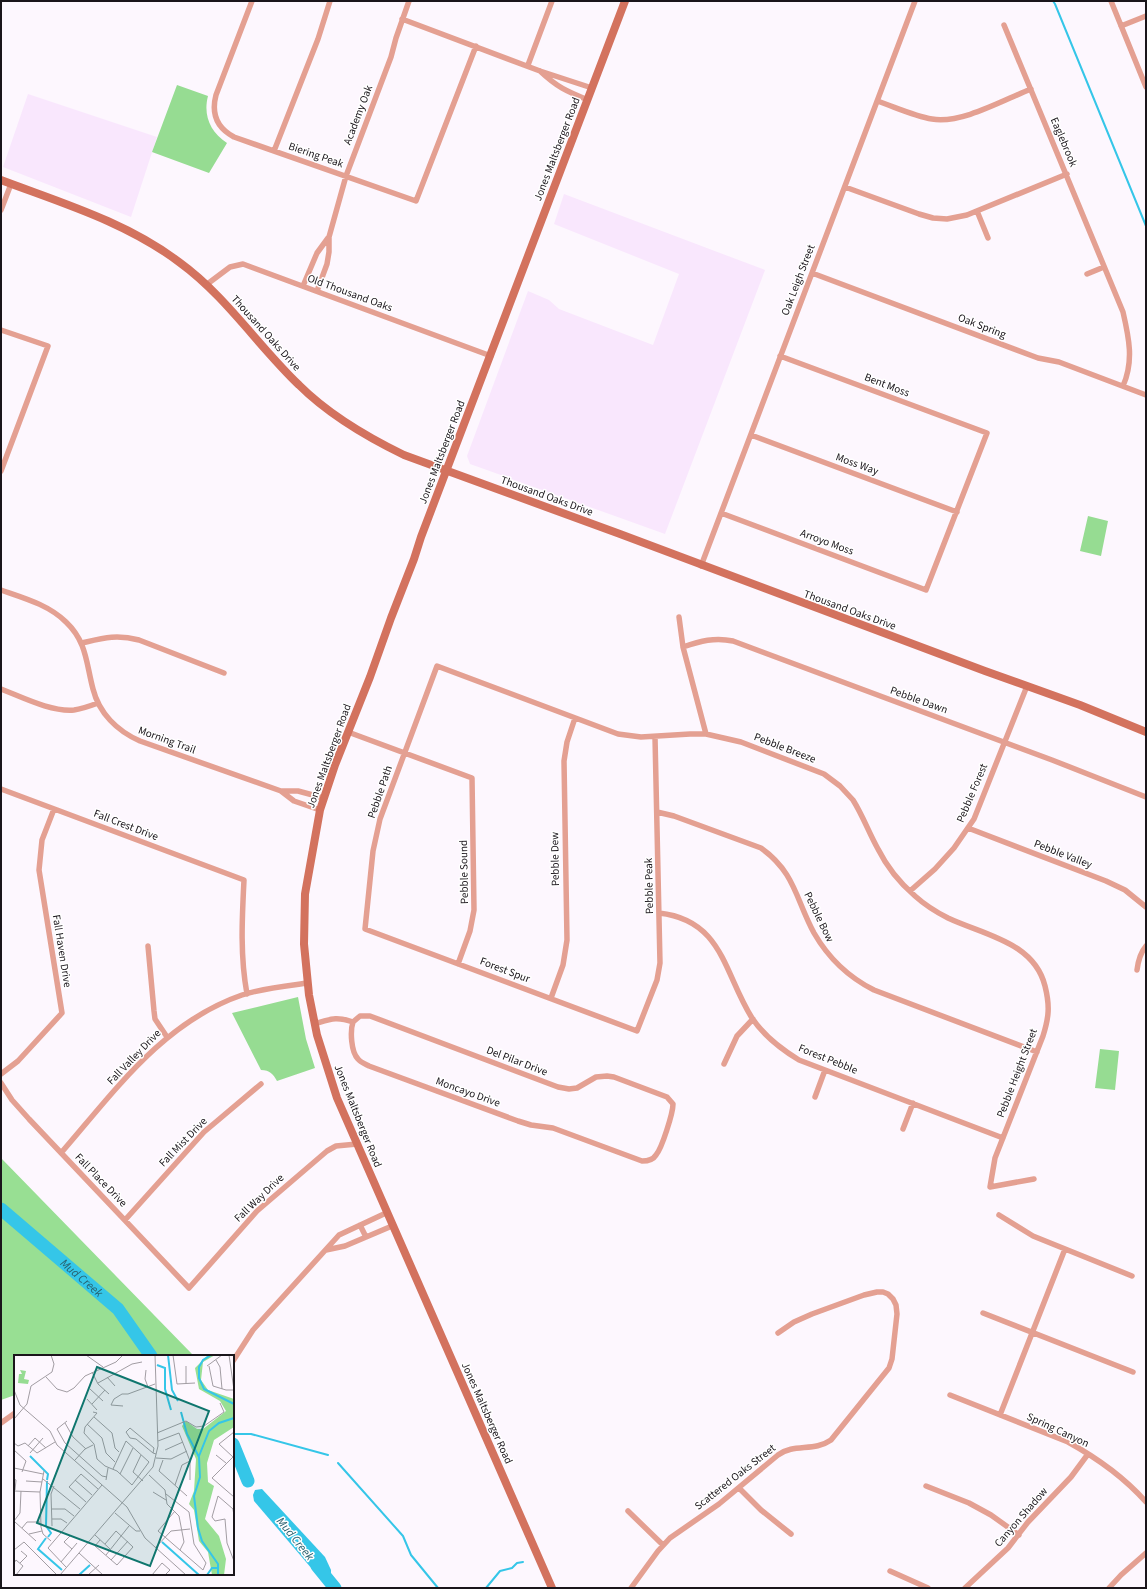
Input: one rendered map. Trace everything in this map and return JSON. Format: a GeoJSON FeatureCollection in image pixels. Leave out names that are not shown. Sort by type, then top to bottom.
{"type":"FeatureCollection","features":[{"type":"Feature","properties":{"kind":"main road","name":"Jones Maltsberger Road"},"geometry":{"type":"LineString","coordinates":[[552,1588],[386,1213],[330,1080],[314,1024],[308,983],[304,944],[305,894],[320,810],[324,798],[625,1]]}},
{"type":"Feature","properties":{"kind":"main road","name":"Thousand Oaks Drive"},"geometry":{"type":"LineString","coordinates":[[1,180],[107,220],[137,235],[179,262],[206,285],[249,330],[284,370],[311,396],[344,421],[379,443],[404,455],[620,534],[701,566],[977,669],[1027,686],[1146,732]]}},
{"type":"Feature","properties":{"kind":"street","name":"Biering Peak"},"geometry":{"type":"LineString","coordinates":[[252,1],[216,95],[214,105],[216,120],[226,133],[416,201],[476,46]]}},
{"type":"Feature","properties":{"kind":"street"},"geometry":{"type":"LineString","coordinates":[[274,151],[318,39],[330,1]]}},
{"type":"Feature","properties":{"kind":"street","name":"Academy Oak"},"geometry":{"type":"LineString","coordinates":[[317,291],[327,264],[329,237],[346,176],[392,57],[402,19],[409,1]]}},
{"type":"Feature","properties":{"kind":"street"},"geometry":{"type":"LineString","coordinates":[[528,65],[552,1]]}},
{"type":"Feature","properties":{"kind":"street","name":"Oak Leigh Street"},"geometry":{"type":"LineString","coordinates":[[701,566],[915,1]]}},
{"type":"Feature","properties":{"kind":"street"},"geometry":{"type":"LineString","coordinates":[[1112,1],[1146,87]]}},
{"type":"Feature","properties":{"kind":"street"},"geometry":{"type":"LineString","coordinates":[[1121,26],[1146,16]]}},
{"type":"Feature","properties":{"kind":"street"},"geometry":{"type":"LineString","coordinates":[[402,19],[592,88]]}},
{"type":"Feature","properties":{"kind":"street","name":"Eaglebrook"},"geometry":{"type":"LineString","coordinates":[[1004,25],[1067,174],[1122,312],[1130,352],[1129,371],[1123,386]]}},
{"type":"Feature","properties":{"kind":"street"},"geometry":{"type":"LineString","coordinates":[[540,70],[552,82],[566,92],[588,100]]}},
{"type":"Feature","properties":{"kind":"street"},"geometry":{"type":"LineString","coordinates":[[877,100],[918,116],[945,120],[966,115],[1031,89]]}},
{"type":"Feature","properties":{"kind":"street"},"geometry":{"type":"LineString","coordinates":[[845,187],[933,218],[954,218],[977,211],[1067,174]]}},
{"type":"Feature","properties":{"kind":"street"},"geometry":{"type":"LineString","coordinates":[[1,210],[11,184]]}},
{"type":"Feature","properties":{"kind":"street"},"geometry":{"type":"LineString","coordinates":[[977,211],[988,238]]}},
{"type":"Feature","properties":{"kind":"street","name":"Academy Oak"},"geometry":{"type":"LineString","coordinates":[[303,286],[317,254],[329,237]]}},
{"type":"Feature","properties":{"kind":"street","name":"Old Thousand Oaks"},"geometry":{"type":"LineString","coordinates":[[206,285],[230,268],[243,264],[491,356]]}},
{"type":"Feature","properties":{"kind":"street"},"geometry":{"type":"LineString","coordinates":[[1087,274],[1104,267]]}},
{"type":"Feature","properties":{"kind":"street","name":"Oak Spring"},"geometry":{"type":"LineString","coordinates":[[812,273],[1038,358],[1059,362],[1146,395]]}},
{"type":"Feature","properties":{"kind":"street"},"geometry":{"type":"LineString","coordinates":[[1,330],[48,346],[1,471]]}},
{"type":"Feature","properties":{"kind":"street","name":"Bent Moss"},"geometry":{"type":"LineString","coordinates":[[780,356],[986,434],[957,512]]}},
{"type":"Feature","properties":{"kind":"street","name":"Moss Way"},"geometry":{"type":"LineString","coordinates":[[751,435],[957,512]]}},
{"type":"Feature","properties":{"kind":"street","name":"Arroyo Moss"},"geometry":{"type":"LineString","coordinates":[[721,513],[926,590],[957,512]]}},
{"type":"Feature","properties":{"kind":"street","name":"Morning Trail"},"geometry":{"type":"LineString","coordinates":[[1,590],[51,610],[67,622],[82,643],[86,654],[92,688],[98,703],[112,723],[132,738],[281,791],[294,801],[320,810]]}},
{"type":"Feature","properties":{"kind":"street"},"geometry":{"type":"LineString","coordinates":[[679,617],[683,647],[706,734]]}},
{"type":"Feature","properties":{"kind":"street"},"geometry":{"type":"LineString","coordinates":[[82,643],[106,637],[126,637],[139,640],[224,673]]}},
{"type":"Feature","properties":{"kind":"street","name":"Pebble Dawn"},"geometry":{"type":"LineString","coordinates":[[683,647],[700,641],[716,639],[733,640],[1146,797]]}},
{"type":"Feature","properties":{"kind":"street","name":"Pebble Breeze"},"geometry":{"type":"LineString","coordinates":[[437,666],[618,734],[636,737],[706,734],[741,742],[815,770],[832,779],[853,800],[886,864],[910,891],[937,912],[1010,943],[1034,962],[1044,982]]}},
{"type":"Feature","properties":{"kind":"street","name":"Pebble Path"},"geometry":{"type":"LineString","coordinates":[[365,929],[373,851],[384,807],[437,666]]}},
{"type":"Feature","properties":{"kind":"street","name":"Pebble Forest"},"geometry":{"type":"LineString","coordinates":[[910,891],[935,869],[954,848],[968,828],[980,805],[1027,686]]}},
{"type":"Feature","properties":{"kind":"street"},"geometry":{"type":"LineString","coordinates":[[1,689],[50,707],[65,710],[74,710],[98,703]]}},
{"type":"Feature","properties":{"kind":"street","name":"Pebble Dew"},"geometry":{"type":"LineString","coordinates":[[551,998],[563,965],[567,940],[564,761],[566,742],[575,718]]}},
{"type":"Feature","properties":{"kind":"street"},"geometry":{"type":"LineString","coordinates":[[348,732],[404,753]]}},
{"type":"Feature","properties":{"kind":"street","name":"Pebble Peak"},"geometry":{"type":"LineString","coordinates":[[637,1031],[659,970],[656,737]]}},
{"type":"Feature","properties":{"kind":"street","name":"Pebble Sound"},"geometry":{"type":"LineString","coordinates":[[404,753],[472,778],[474,910],[470,931],[458,964]]}},
{"type":"Feature","properties":{"kind":"street","name":"Fall Crest Drive"},"geometry":{"type":"LineString","coordinates":[[1,789],[244,880],[241,929],[244,978],[247,994]]}},
{"type":"Feature","properties":{"kind":"street","name":"Morning Trail"},"geometry":{"type":"LineString","coordinates":[[281,791],[298,791],[324,798]]}},
{"type":"Feature","properties":{"kind":"street","name":"Fall Haven Drive"},"geometry":{"type":"LineString","coordinates":[[1,1074],[18,1061],[62,1013],[39,870],[42,840],[54,809]]}},
{"type":"Feature","properties":{"kind":"street","name":"Pebble Bow"},"geometry":{"type":"LineString","coordinates":[[657,812],[674,816],[754,846],[769,854],[788,875],[814,932],[824,949],[840,968],[861,984],[1037,1052]]}},
{"type":"Feature","properties":{"kind":"street","name":"Pebble Valley"},"geometry":{"type":"LineString","coordinates":[[968,828],[1106,881],[1125,890],[1146,907]]}},
{"type":"Feature","properties":{"kind":"street","name":"Forest Pebble"},"geometry":{"type":"LineString","coordinates":[[659,913],[669,914],[694,923],[709,936],[717,947],[744,1005],[753,1019],[768,1037],[788,1054],[825,1070],[1003,1138]]}},
{"type":"Feature","properties":{"kind":"street","name":"Forest Spur"},"geometry":{"type":"LineString","coordinates":[[365,929],[637,1031]]}},
{"type":"Feature","properties":{"kind":"street"},"geometry":{"type":"LineString","coordinates":[[148,946],[155,1015],[160,1028],[167,1037]]}},
{"type":"Feature","properties":{"kind":"street"},"geometry":{"type":"LineString","coordinates":[[1138,970],[1138,964],[1142,951],[1146,946]]}},
{"type":"Feature","properties":{"kind":"street","name":"Pebble Height Street"},"geometry":{"type":"LineString","coordinates":[[1034,1180],[990,1187],[992,1169],[1047,1022],[1049,1007],[1044,982]]}},
{"type":"Feature","properties":{"kind":"street","name":"Fall Valley Drive"},"geometry":{"type":"LineString","coordinates":[[61,1153],[139,1064],[167,1037],[197,1016],[219,1004],[247,994],[262,990],[308,983]]}},
{"type":"Feature","properties":{"kind":"street","name":"Del Pilar Drive"},"geometry":{"type":"LineString","coordinates":[[353,1022],[360,1016],[370,1016],[558,1087],[569,1089],[577,1088],[596,1077],[614,1077],[664,1095],[673,1104],[672,1114],[656,1155],[649,1160]]}},
{"type":"Feature","properties":{"kind":"street"},"geometry":{"type":"LineString","coordinates":[[314,1024],[341,1018],[353,1022]]}},
{"type":"Feature","properties":{"kind":"street"},"geometry":{"type":"LineString","coordinates":[[724,1064],[737,1036],[753,1019]]}},
{"type":"Feature","properties":{"kind":"street","name":"Moncayo Drive"},"geometry":{"type":"LineString","coordinates":[[353,1022],[351,1028],[354,1052],[357,1059],[368,1066],[518,1121],[531,1125],[553,1128],[642,1161],[649,1160]]}},
{"type":"Feature","properties":{"kind":"street"},"geometry":{"type":"LineString","coordinates":[[815,1097],[825,1070]]}},
{"type":"Feature","properties":{"kind":"street","name":"Fall Place Drive"},"geometry":{"type":"LineString","coordinates":[[1,1084],[25,1114],[189,1288]]}},
{"type":"Feature","properties":{"kind":"street","name":"Fall Mist Drive"},"geometry":{"type":"LineString","coordinates":[[125,1220],[204,1132],[261,1084]]}},
{"type":"Feature","properties":{"kind":"street"},"geometry":{"type":"LineString","coordinates":[[903,1129],[912,1103]]}},
{"type":"Feature","properties":{"kind":"street","name":"Fall Way Drive"},"geometry":{"type":"LineString","coordinates":[[189,1288],[257,1210],[276,1193],[327,1151],[336,1146],[357,1144]]}},
{"type":"Feature","properties":{"kind":"street"},"geometry":{"type":"LineString","coordinates":[[234,1359],[253,1330],[339,1235],[386,1213]]}},
{"type":"Feature","properties":{"kind":"street"},"geometry":{"type":"LineString","coordinates":[[999,1215],[1033,1236],[1132,1276]]}},
{"type":"Feature","properties":{"kind":"street"},"geometry":{"type":"LineString","coordinates":[[360,1225],[366,1237]]}},
{"type":"Feature","properties":{"kind":"street"},"geometry":{"type":"LineString","coordinates":[[326,1250],[345,1246],[392,1226]]}},
{"type":"Feature","properties":{"kind":"street"},"geometry":{"type":"LineString","coordinates":[[1000,1415],[1065,1249]]}},
{"type":"Feature","properties":{"kind":"street","name":"Scattered Oaks Street"},"geometry":{"type":"LineString","coordinates":[[631,1588],[663,1545],[680,1530],[711,1510],[783,1451],[793,1448],[818,1447],[831,1440],[889,1368],[892,1359],[897,1314],[896,1305],[888,1294],[877,1292],[812,1314],[794,1322],[778,1333]]}},
{"type":"Feature","properties":{"kind":"street"},"geometry":{"type":"LineString","coordinates":[[983,1313],[1132,1372]]}},
{"type":"Feature","properties":{"kind":"street","name":"Spring Canyon"},"geometry":{"type":"LineString","coordinates":[[950,1395],[1068,1442],[1110,1469],[1146,1502]]}},
{"type":"Feature","properties":{"kind":"street"},"geometry":{"type":"LineString","coordinates":[[1,1423],[14,1414]]}},
{"type":"Feature","properties":{"kind":"street","name":"Canyon Shadow"},"geometry":{"type":"LineString","coordinates":[[965,1588],[1008,1548],[1040,1508],[1071,1477],[1088,1454]]}},
{"type":"Feature","properties":{"kind":"street"},"geometry":{"type":"LineString","coordinates":[[926,1486],[969,1503],[991,1515],[1019,1535]]}},
{"type":"Feature","properties":{"kind":"street"},"geometry":{"type":"LineString","coordinates":[[739,1488],[761,1510],[791,1534]]}},
{"type":"Feature","properties":{"kind":"street"},"geometry":{"type":"LineString","coordinates":[[628,1511],[663,1545]]}},
{"type":"Feature","properties":{"kind":"street"},"geometry":{"type":"LineString","coordinates":[[1109,1588],[1146,1554]]}},
{"type":"Feature","properties":{"kind":"street"},"geometry":{"type":"LineString","coordinates":[[890,1571],[928,1588]]}},
{"type":"Feature","properties":{"kind":"shaded area"},"geometry":{"type":"Polygon","coordinates":[[[28,94],[157,137],[131,217],[3,167],[28,94]]]}},
{"type":"Feature","properties":{"kind":"shaded area"},"geometry":{"type":"Polygon","coordinates":[[[564,194],[765,270],[665,534],[470,464],[467,456],[528,291],[549,300],[559,309],[653,345],[679,274],[554,224],[564,194]]]}},
{"type":"Feature","properties":{"kind":"green space"},"geometry":{"type":"Polygon","coordinates":[[[177,85],[208,96],[206,110],[209,122],[216,134],[227,143],[209,173],[152,152],[177,85]]]}},
{"type":"Feature","properties":{"kind":"green space"},"geometry":{"type":"Polygon","coordinates":[[[1088,516],[1108,521],[1101,556],[1080,551],[1088,516]]]}},
{"type":"Feature","properties":{"kind":"green space"},"geometry":{"type":"Polygon","coordinates":[[[298,997],[306,1039],[315,1068],[277,1081],[271,1073],[261,1070],[232,1013],[298,997]]]}},
{"type":"Feature","properties":{"kind":"green space"},"geometry":{"type":"Polygon","coordinates":[[[1100,1049],[1119,1051],[1115,1090],[1095,1088],[1100,1049]]]}},
{"type":"Feature","properties":{"kind":"green space"},"geometry":{"type":"Polygon","coordinates":[[[1,1158],[192,1355],[14,1355],[14,1395],[1,1400],[1,1158]]]}},
{"type":"Feature","properties":{"kind":"water"},"geometry":{"type":"Polygon","coordinates":[[[262,1489],[325,1557],[331,1570],[331,1576],[325,1581],[318,1576],[254,1501],[253,1495],[255,1490],[262,1489]]]}},
{"type":"Feature","properties":{"kind":"waterway"},"geometry":{"type":"LineString","coordinates":[[1053,1],[1146,226]]}},
{"type":"Feature","properties":{"kind":"waterway","name":"Mud Creek"},"geometry":{"type":"LineString","coordinates":[[1,1209],[118,1309],[150,1355]]}},
{"type":"Feature","properties":{"kind":"waterway"},"geometry":{"type":"LineString","coordinates":[[234,1434],[251,1434],[328,1455]]}},
{"type":"Feature","properties":{"kind":"waterway","name":"Mud Creek"},"geometry":{"type":"LineString","coordinates":[[234,1446],[248,1481]]}},
{"type":"Feature","properties":{"kind":"waterway"},"geometry":{"type":"LineString","coordinates":[[338,1463],[403,1536],[411,1555],[438,1588]]}},
{"type":"Feature","properties":{"kind":"waterway"},"geometry":{"type":"LineString","coordinates":[[486,1588],[500,1571],[512,1568],[517,1563],[523,1562]]}},
{"type":"Feature","properties":{"kind":"waterway","name":"Mud Creek"},"geometry":{"type":"LineString","coordinates":[[317,1566],[335,1588]]}}]}
